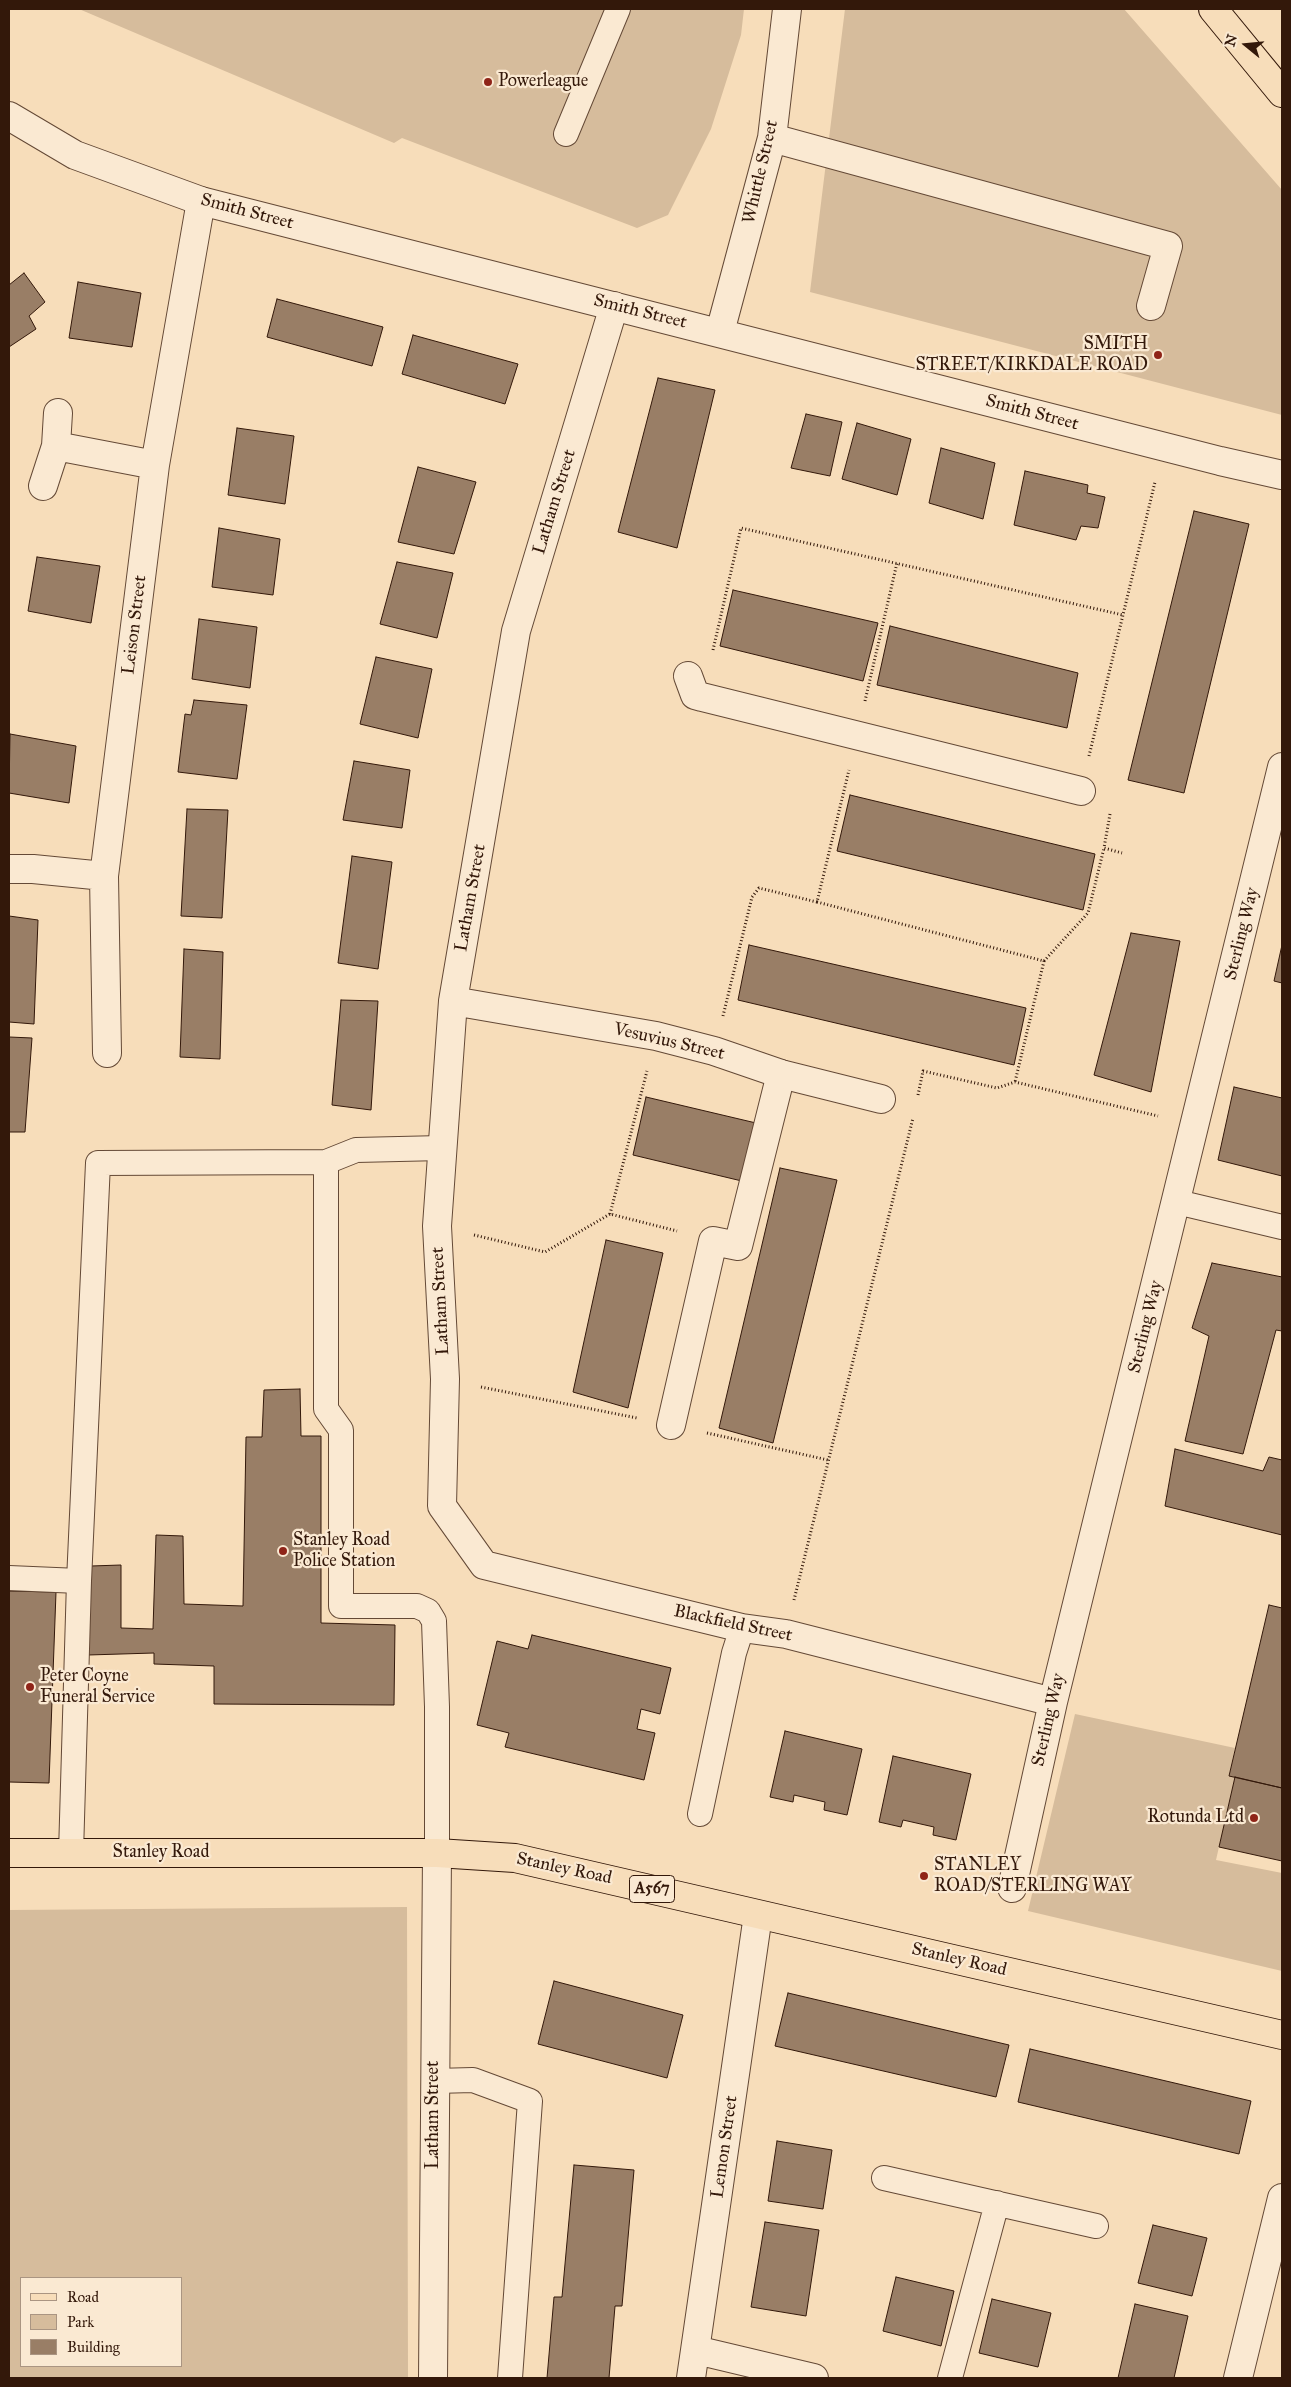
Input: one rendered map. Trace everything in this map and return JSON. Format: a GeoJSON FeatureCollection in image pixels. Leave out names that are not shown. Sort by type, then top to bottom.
{"type":"FeatureCollection","features":[{"type":"Feature","properties":{"kind":"main road"},"geometry":{"type":"LineString","coordinates":[[1213,9],[1282,93]]}},
{"type":"Feature","properties":{"kind":"main road","name":"Stanley Road"},"geometry":{"type":"LineString","coordinates":[[9,1853],[436,1852],[515,1858],[1282,2035]]}},
{"type":"Feature","properties":{"kind":"street","name":"Whittle Street"},"geometry":{"type":"LineString","coordinates":[[720,332],[772,138],[787,9]]}},
{"type":"Feature","properties":{"kind":"street","name":"Smith Street"},"geometry":{"type":"LineString","coordinates":[[9,116],[16,122],[75,154],[201,200],[1282,475]]}},
{"type":"Feature","properties":{"kind":"street"},"geometry":{"type":"LineString","coordinates":[[772,138],[1168,246],[1151,306]]}},
{"type":"Feature","properties":{"kind":"street","name":"Leison Street"},"geometry":{"type":"LineString","coordinates":[[108,1053],[104,876],[155,465],[201,200]]}},
{"type":"Feature","properties":{"kind":"street","name":"Latham Street"},"geometry":{"type":"LineString","coordinates":[[442,1506],[445,1380],[437,1226],[453,1001],[516,631],[614,306]]}},
{"type":"Feature","properties":{"kind":"street"},"geometry":{"type":"LineString","coordinates":[[43,486],[56,446],[58,413]]}},
{"type":"Feature","properties":{"kind":"street"},"geometry":{"type":"LineString","coordinates":[[56,446],[155,465]]}},
{"type":"Feature","properties":{"kind":"street"},"geometry":{"type":"LineString","coordinates":[[695,687],[857,736],[1081,791]]}},
{"type":"Feature","properties":{"kind":"street","name":"Sterling Way"},"geometry":{"type":"LineString","coordinates":[[1012,1888],[1053,1702],[1196,1126],[1282,767]]}},
{"type":"Feature","properties":{"kind":"street"},"geometry":{"type":"LineString","coordinates":[[9,869],[32,869],[104,876]]}},
{"type":"Feature","properties":{"kind":"street","name":"Vesuvius Street"},"geometry":{"type":"LineString","coordinates":[[453,1001],[656,1036],[714,1051],[781,1074],[881,1099]]}},
{"type":"Feature","properties":{"kind":"street"},"geometry":{"type":"LineString","coordinates":[[670,1425],[713,1241],[738,1246],[781,1074]]}},
{"type":"Feature","properties":{"kind":"street","name":"Blackfield Street"},"geometry":{"type":"LineString","coordinates":[[442,1506],[484,1566],[742,1628],[786,1634],[1053,1702]]}},
{"type":"Feature","properties":{"kind":"street","name":"Latham Street"},"geometry":{"type":"LineString","coordinates":[[432,2378],[436,1852]]}},
{"type":"Feature","properties":{"kind":"street","name":"Lemon Street"},"geometry":{"type":"LineString","coordinates":[[691,2378],[758,1915]]}},
{"type":"Feature","properties":{"kind":"street"},"geometry":{"type":"LineString","coordinates":[[1238,2378],[1278,2239],[1282,2198]]}},
{"type":"Feature","properties":{"kind":"street"},"geometry":{"type":"LineString","coordinates":[[696,2350],[814,2378]]}},
{"type":"Feature","properties":{"kind":"lane"},"geometry":{"type":"LineString","coordinates":[[566,134],[618,9]]}},
{"type":"Feature","properties":{"kind":"lane"},"geometry":{"type":"LineString","coordinates":[[71,1853],[79,1581],[98,1163],[326,1162],[356,1150],[442,1148]]}},
{"type":"Feature","properties":{"kind":"lane"},"geometry":{"type":"LineString","coordinates":[[326,1162],[326,1409],[341,1430],[341,1606],[417,1606],[428,1611],[434,1621],[437,1707],[436,1852]]}},
{"type":"Feature","properties":{"kind":"lane"},"geometry":{"type":"LineString","coordinates":[[1177,1202],[1282,1227]]}},
{"type":"Feature","properties":{"kind":"lane"},"geometry":{"type":"LineString","coordinates":[[9,1578],[79,1581]]}},
{"type":"Feature","properties":{"kind":"lane"},"geometry":{"type":"LineString","coordinates":[[700,1814],[734,1653],[742,1628]]}},
{"type":"Feature","properties":{"kind":"lane"},"geometry":{"type":"LineString","coordinates":[[435,2081],[472,2080],[530,2100],[510,2378]]}},
{"type":"Feature","properties":{"kind":"lane"},"geometry":{"type":"LineString","coordinates":[[884,2178],[1096,2226]]}},
{"type":"Feature","properties":{"kind":"lane"},"geometry":{"type":"LineString","coordinates":[[950,2378],[997,2203]]}},
{"type":"Feature","properties":{"kind":"path"},"geometry":{"type":"LineString","coordinates":[[1015,1082],[1044,961],[1088,913],[1104,848],[1113,801],[1081,791],[1163,446]]}},
{"type":"Feature","properties":{"kind":"path"},"geometry":{"type":"LineString","coordinates":[[695,687],[741,528],[1123,615]]}},
{"type":"Feature","properties":{"kind":"path"},"geometry":{"type":"LineString","coordinates":[[817,902],[897,563]]}},
{"type":"Feature","properties":{"kind":"path"},"geometry":{"type":"LineString","coordinates":[[1104,848],[1122,853]]}},
{"type":"Feature","properties":{"kind":"path"},"geometry":{"type":"LineString","coordinates":[[714,1051],[752,897],[759,888],[1044,961]]}},
{"type":"Feature","properties":{"kind":"path"},"geometry":{"type":"LineString","coordinates":[[437,1226],[546,1252],[610,1214],[656,1036]]}},
{"type":"Feature","properties":{"kind":"path"},"geometry":{"type":"LineString","coordinates":[[917,1100],[923,1071],[997,1088],[1015,1082],[1196,1126]]}},
{"type":"Feature","properties":{"kind":"path"},"geometry":{"type":"LineString","coordinates":[[786,1634],[915,1110]]}},
{"type":"Feature","properties":{"kind":"path"},"geometry":{"type":"LineString","coordinates":[[610,1214],[713,1241]]}},
{"type":"Feature","properties":{"kind":"green space","name":"Powerleague"},"geometry":{"type":"Polygon","coordinates":[[[79,9],[744,9],[741,35],[711,129],[668,215],[637,228],[402,138],[394,143],[79,9]]]}},
{"type":"Feature","properties":{"kind":"green space"},"geometry":{"type":"Polygon","coordinates":[[[845,9],[1124,9],[1282,190],[1282,415],[810,292],[845,9]]]}},
{"type":"Feature","properties":{"kind":"green space"},"geometry":{"type":"Polygon","coordinates":[[[1075,1714],[1235,1748],[1229,1775],[1235,1777],[1216,1860],[1282,1873],[1282,1971],[1028,1911],[1075,1714]]]}},
{"type":"Feature","properties":{"kind":"green space"},"geometry":{"type":"Polygon","coordinates":[[[407,1907],[408,2378],[9,2378],[9,1910],[407,1907]]]}},
{"type":"Feature","properties":{"kind":"building"},"geometry":{"type":"Polygon","coordinates":[[[24,273],[45,302],[29,316],[36,329],[9,347],[9,285],[24,273]]]}},
{"type":"Feature","properties":{"kind":"building"},"geometry":{"type":"Polygon","coordinates":[[[78,282],[141,293],[132,347],[69,338],[78,282]]]}},
{"type":"Feature","properties":{"kind":"building"},"geometry":{"type":"Polygon","coordinates":[[[277,299],[383,327],[372,366],[267,337],[277,299]]]}},
{"type":"Feature","properties":{"kind":"building"},"geometry":{"type":"Polygon","coordinates":[[[413,335],[518,364],[505,404],[402,374],[413,335]]]}},
{"type":"Feature","properties":{"kind":"building"},"geometry":{"type":"Polygon","coordinates":[[[658,378],[715,390],[677,548],[618,532],[658,378]]]}},
{"type":"Feature","properties":{"kind":"building"},"geometry":{"type":"Polygon","coordinates":[[[806,414],[842,422],[830,476],[791,468],[806,414]]]}},
{"type":"Feature","properties":{"kind":"building"},"geometry":{"type":"Polygon","coordinates":[[[857,423],[911,439],[897,495],[842,479],[857,423]]]}},
{"type":"Feature","properties":{"kind":"building"},"geometry":{"type":"Polygon","coordinates":[[[237,428],[294,436],[285,504],[228,495],[237,428]]]}},
{"type":"Feature","properties":{"kind":"building"},"geometry":{"type":"Polygon","coordinates":[[[941,448],[995,463],[983,519],[929,503],[941,448]]]}},
{"type":"Feature","properties":{"kind":"building"},"geometry":{"type":"Polygon","coordinates":[[[418,467],[476,482],[454,554],[398,542],[418,467]]]}},
{"type":"Feature","properties":{"kind":"building"},"geometry":{"type":"Polygon","coordinates":[[[1025,471],[1088,485],[1087,493],[1105,497],[1098,528],[1081,526],[1076,540],[1014,525],[1025,471]]]}},
{"type":"Feature","properties":{"kind":"building"},"geometry":{"type":"Polygon","coordinates":[[[1194,511],[1249,524],[1184,793],[1128,780],[1194,511]]]}},
{"type":"Feature","properties":{"kind":"building"},"geometry":{"type":"Polygon","coordinates":[[[219,528],[280,539],[273,595],[212,587],[219,528]]]}},
{"type":"Feature","properties":{"kind":"building"},"geometry":{"type":"Polygon","coordinates":[[[37,557],[100,566],[91,623],[28,611],[37,557]]]}},
{"type":"Feature","properties":{"kind":"building"},"geometry":{"type":"Polygon","coordinates":[[[397,562],[453,573],[437,638],[380,624],[397,562]]]}},
{"type":"Feature","properties":{"kind":"building"},"geometry":{"type":"Polygon","coordinates":[[[733,590],[878,623],[863,681],[720,646],[733,590]]]}},
{"type":"Feature","properties":{"kind":"building"},"geometry":{"type":"Polygon","coordinates":[[[199,619],[257,627],[250,688],[192,679],[199,619]]]}},
{"type":"Feature","properties":{"kind":"building"},"geometry":{"type":"Polygon","coordinates":[[[890,626],[1078,673],[1067,728],[877,685],[890,626]]]}},
{"type":"Feature","properties":{"kind":"building"},"geometry":{"type":"Polygon","coordinates":[[[376,657],[432,669],[418,738],[360,724],[376,657]]]}},
{"type":"Feature","properties":{"kind":"building"},"geometry":{"type":"Polygon","coordinates":[[[194,700],[247,705],[237,779],[178,772],[185,714],[191,715],[194,700]]]}},
{"type":"Feature","properties":{"kind":"building"},"geometry":{"type":"Polygon","coordinates":[[[10,734],[76,746],[69,803],[9,793],[10,734]]]}},
{"type":"Feature","properties":{"kind":"building"},"geometry":{"type":"Polygon","coordinates":[[[354,761],[410,770],[402,828],[343,820],[354,761]]]}},
{"type":"Feature","properties":{"kind":"building"},"geometry":{"type":"Polygon","coordinates":[[[850,795],[1095,854],[1083,910],[837,851],[850,795]]]}},
{"type":"Feature","properties":{"kind":"building"},"geometry":{"type":"Polygon","coordinates":[[[187,809],[228,810],[222,918],[181,916],[187,809]]]}},
{"type":"Feature","properties":{"kind":"building"},"geometry":{"type":"Polygon","coordinates":[[[352,856],[392,862],[378,969],[338,963],[352,856]]]}},
{"type":"Feature","properties":{"kind":"building"},"geometry":{"type":"Polygon","coordinates":[[[9,916],[38,920],[34,1024],[9,1022],[9,916]]]}},
{"type":"Feature","properties":{"kind":"building"},"geometry":{"type":"Polygon","coordinates":[[[1131,933],[1180,941],[1151,1092],[1094,1075],[1131,933]]]}},
{"type":"Feature","properties":{"kind":"building"},"geometry":{"type":"Polygon","coordinates":[[[749,945],[1026,1008],[1014,1065],[738,1000],[749,945]]]}},
{"type":"Feature","properties":{"kind":"building"},"geometry":{"type":"Polygon","coordinates":[[[1282,945],[1282,983],[1274,981],[1282,945]]]}},
{"type":"Feature","properties":{"kind":"building"},"geometry":{"type":"Polygon","coordinates":[[[184,949],[223,952],[220,1059],[180,1057],[184,949]]]}},
{"type":"Feature","properties":{"kind":"building"},"geometry":{"type":"Polygon","coordinates":[[[341,1000],[378,1001],[371,1110],[332,1105],[341,1000]]]}},
{"type":"Feature","properties":{"kind":"building"},"geometry":{"type":"Polygon","coordinates":[[[9,1037],[32,1038],[25,1132],[9,1132],[9,1037]]]}},
{"type":"Feature","properties":{"kind":"building"},"geometry":{"type":"Polygon","coordinates":[[[1234,1087],[1282,1098],[1282,1176],[1218,1160],[1234,1087]]]}},
{"type":"Feature","properties":{"kind":"building"},"geometry":{"type":"Polygon","coordinates":[[[646,1097],[756,1123],[746,1182],[633,1155],[646,1097]]]}},
{"type":"Feature","properties":{"kind":"building"},"geometry":{"type":"Polygon","coordinates":[[[780,1168],[837,1180],[773,1443],[719,1428],[780,1168]]]}},
{"type":"Feature","properties":{"kind":"building"},"geometry":{"type":"Polygon","coordinates":[[[606,1240],[663,1253],[628,1408],[573,1392],[606,1240]]]}},
{"type":"Feature","properties":{"kind":"building"},"geometry":{"type":"Polygon","coordinates":[[[1212,1263],[1282,1277],[1282,1331],[1276,1330],[1243,1454],[1185,1441],[1209,1336],[1192,1328],[1212,1263]]]}},
{"type":"Feature","properties":{"kind":"building","name":"Stanley Road Police Station"},"geometry":{"type":"Polygon","coordinates":[[[300,1389],[301,1436],[321,1436],[321,1623],[395,1625],[394,1705],[214,1704],[214,1666],[154,1664],[154,1653],[88,1655],[91,1566],[121,1565],[121,1628],[153,1629],[156,1535],[183,1536],[184,1604],[243,1606],[246,1437],[262,1437],[264,1390],[300,1389]]]}},
{"type":"Feature","properties":{"kind":"building"},"geometry":{"type":"Polygon","coordinates":[[[1175,1449],[1263,1471],[1269,1457],[1282,1460],[1282,1535],[1165,1506],[1175,1449]]]}},
{"type":"Feature","properties":{"kind":"building","name":"Peter Coyne Funeral Service"},"geometry":{"type":"Polygon","coordinates":[[[9,1591],[56,1592],[49,1783],[9,1782],[9,1591]]]}},
{"type":"Feature","properties":{"kind":"building"},"geometry":{"type":"Polygon","coordinates":[[[1269,1605],[1282,1608],[1282,1788],[1229,1776],[1269,1605]]]}},
{"type":"Feature","properties":{"kind":"building"},"geometry":{"type":"Polygon","coordinates":[[[532,1635],[671,1668],[660,1714],[641,1709],[637,1729],[655,1733],[644,1780],[505,1747],[509,1733],[477,1725],[497,1641],[528,1649],[532,1635]]]}},
{"type":"Feature","properties":{"kind":"building"},"geometry":{"type":"Polygon","coordinates":[[[785,1731],[862,1749],[847,1815],[824,1810],[825,1802],[794,1795],[793,1802],[770,1797],[785,1731]]]}},
{"type":"Feature","properties":{"kind":"building"},"geometry":{"type":"Polygon","coordinates":[[[893,1756],[971,1774],[956,1840],[933,1835],[934,1827],[903,1820],[901,1827],[879,1822],[893,1756]]]}},
{"type":"Feature","properties":{"kind":"building","name":"Rotunda Ltd"},"geometry":{"type":"Polygon","coordinates":[[[1235,1777],[1282,1788],[1282,1861],[1219,1847],[1235,1777]]]}},
{"type":"Feature","properties":{"kind":"building"},"geometry":{"type":"Polygon","coordinates":[[[554,1981],[683,2015],[667,2078],[538,2044],[554,1981]]]}},
{"type":"Feature","properties":{"kind":"building"},"geometry":{"type":"Polygon","coordinates":[[[788,1993],[1009,2045],[996,2097],[775,2046],[788,1993]]]}},
{"type":"Feature","properties":{"kind":"building"},"geometry":{"type":"Polygon","coordinates":[[[1030,2049],[1251,2101],[1239,2154],[1018,2102],[1030,2049]]]}},
{"type":"Feature","properties":{"kind":"building"},"geometry":{"type":"Polygon","coordinates":[[[777,2141],[832,2150],[823,2209],[768,2201],[777,2141]]]}},
{"type":"Feature","properties":{"kind":"building"},"geometry":{"type":"Polygon","coordinates":[[[574,2165],[634,2170],[622,2306],[615,2306],[609,2378],[547,2378],[554,2297],[562,2297],[574,2165]]]}},
{"type":"Feature","properties":{"kind":"building"},"geometry":{"type":"Polygon","coordinates":[[[765,2222],[819,2230],[806,2316],[751,2307],[765,2222]]]}},
{"type":"Feature","properties":{"kind":"building"},"geometry":{"type":"Polygon","coordinates":[[[1153,2225],[1207,2238],[1192,2296],[1138,2283],[1153,2225]]]}},
{"type":"Feature","properties":{"kind":"building"},"geometry":{"type":"Polygon","coordinates":[[[896,2277],[954,2291],[941,2346],[883,2331],[896,2277]]]}},
{"type":"Feature","properties":{"kind":"building"},"geometry":{"type":"Polygon","coordinates":[[[992,2299],[1051,2313],[1038,2367],[979,2353],[992,2299]]]}},
{"type":"Feature","properties":{"kind":"building"},"geometry":{"type":"Polygon","coordinates":[[[1135,2304],[1188,2316],[1174,2378],[1118,2378],[1135,2304]]]}},
{"type":"Feature","properties":{"kind":"place","name":"Powerleague"},"geometry":{"type":"Point","coordinates":[488,82]}},
{"type":"Feature","properties":{"kind":"place","name":"SMITH STREET/KIRKDALE ROAD"},"geometry":{"type":"Point","coordinates":[1158,355]}},
{"type":"Feature","properties":{"kind":"place","name":"Stanley Road Police Station"},"geometry":{"type":"Point","coordinates":[283,1551]}},
{"type":"Feature","properties":{"kind":"place","name":"Peter Coyne Funeral Service"},"geometry":{"type":"Point","coordinates":[30,1687]}},
{"type":"Feature","properties":{"kind":"place","name":"Rotunda Ltd"},"geometry":{"type":"Point","coordinates":[1254,1818]}},
{"type":"Feature","properties":{"kind":"place","name":"STANLEY ROAD/STERLING WAY"},"geometry":{"type":"Point","coordinates":[924,1876]}}]}
